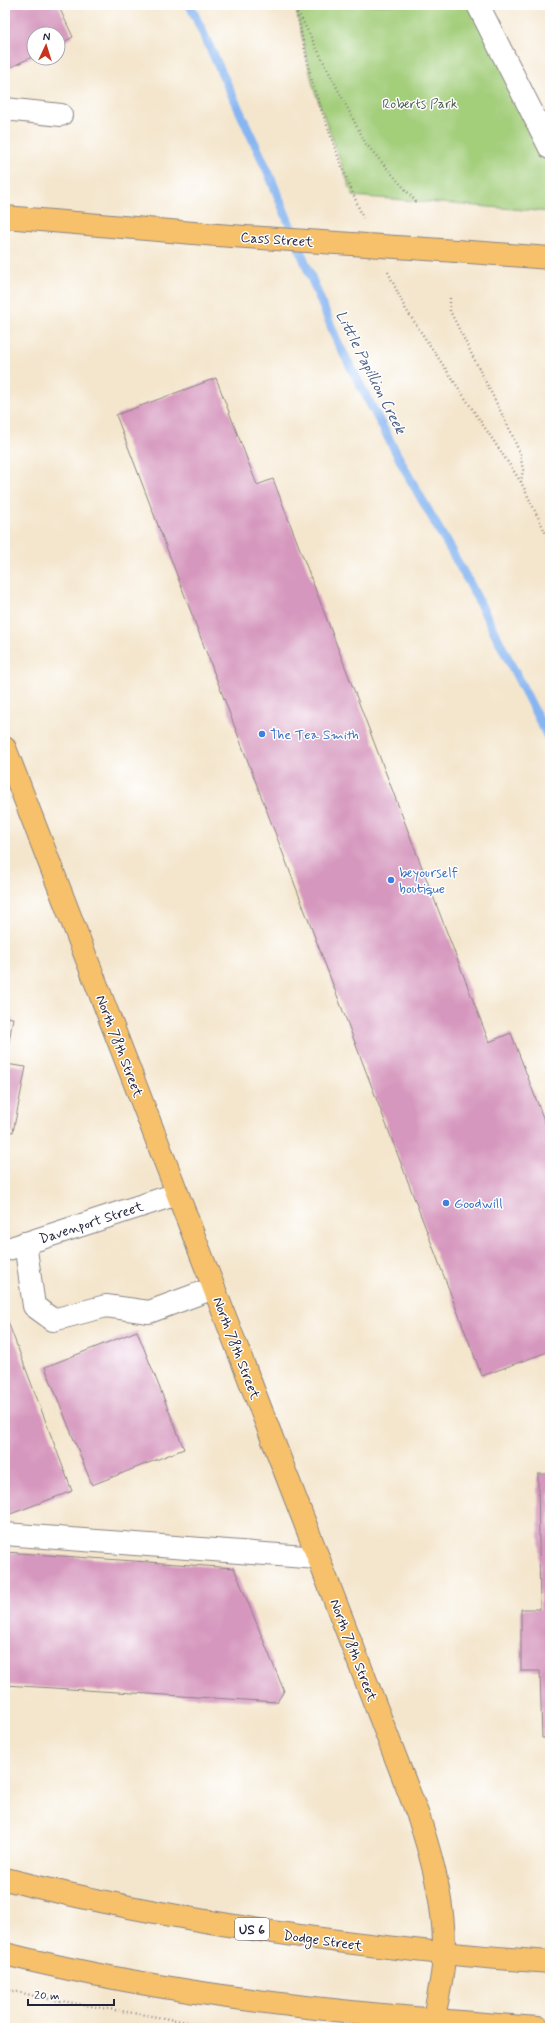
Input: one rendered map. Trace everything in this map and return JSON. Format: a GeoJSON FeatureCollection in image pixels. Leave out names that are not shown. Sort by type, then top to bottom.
{"type":"FeatureCollection","features":[{"type":"Feature","properties":{"kind":"main road","name":"Cass Street"},"geometry":{"type":"LineString","coordinates":[[5,217],[217,235],[550,258]]}},
{"type":"Feature","properties":{"kind":"main road","name":"North 78th Street"},"geometry":{"type":"LineString","coordinates":[[5,748],[318,1558],[427,1845],[439,1901],[444,1954],[433,2024]]}},
{"type":"Feature","properties":{"kind":"main road","name":"Dodge Street"},"geometry":{"type":"LineString","coordinates":[[5,1879],[114,1904],[267,1932],[444,1954],[550,1962]]}},
{"type":"Feature","properties":{"kind":"main road"},"geometry":{"type":"LineString","coordinates":[[5,1954],[123,1980],[245,2000],[433,2024],[539,2028]]}},
{"type":"Feature","properties":{"kind":"street"},"geometry":{"type":"LineString","coordinates":[[478,5],[550,148]]}},
{"type":"Feature","properties":{"kind":"street"},"geometry":{"type":"LineString","coordinates":[[5,109],[61,115]]}},
{"type":"Feature","properties":{"kind":"street","name":"Davenport Street"},"geometry":{"type":"LineString","coordinates":[[5,1250],[177,1194]]}},
{"type":"Feature","properties":{"kind":"street"},"geometry":{"type":"LineString","coordinates":[[26,1243],[34,1306],[53,1320],[106,1306],[149,1312],[214,1288]]}},
{"type":"Feature","properties":{"kind":"street"},"geometry":{"type":"LineString","coordinates":[[5,1534],[318,1558]]}},
{"type":"Feature","properties":{"kind":"path"},"geometry":{"type":"LineString","coordinates":[[295,6],[366,144],[416,202]]}},
{"type":"Feature","properties":{"kind":"path"},"geometry":{"type":"LineString","coordinates":[[450,298],[450,311],[511,432],[520,454],[523,470],[521,482],[550,542]]}},
{"type":"Feature","properties":{"kind":"path"},"geometry":{"type":"LineString","coordinates":[[5,1989],[43,1998],[223,2028]]}},
{"type":"Feature","properties":{"kind":"green space","name":"Roberts Park"},"geometry":{"type":"Polygon","coordinates":[[[295,5],[478,5],[550,148],[550,212],[353,196],[313,86],[295,5]]]}},
{"type":"Feature","properties":{"kind":"building"},"geometry":{"type":"Polygon","coordinates":[[[5,5],[58,5],[73,37],[66,41],[66,26],[26,26],[26,60],[5,70],[5,5]]]}},
{"type":"Feature","properties":{"kind":"building"},"geometry":{"type":"Polygon","coordinates":[[[216,378],[257,485],[273,479],[489,1042],[511,1033],[550,1136],[550,1351],[482,1376],[116,415],[216,378]]]}},
{"type":"Feature","properties":{"kind":"building"},"geometry":{"type":"Polygon","coordinates":[[[5,1017],[13,1018],[6,1059],[5,1058],[5,1017]]]}},
{"type":"Feature","properties":{"kind":"building"},"geometry":{"type":"Polygon","coordinates":[[[5,1064],[26,1067],[13,1132],[5,1131],[5,1064]]]}},
{"type":"Feature","properties":{"kind":"building"},"geometry":{"type":"Polygon","coordinates":[[[5,1314],[72,1491],[5,1516],[5,1314]]]}},
{"type":"Feature","properties":{"kind":"building"},"geometry":{"type":"Polygon","coordinates":[[[137,1331],[184,1449],[92,1485],[45,1367],[137,1331]]]}},
{"type":"Feature","properties":{"kind":"building"},"geometry":{"type":"Polygon","coordinates":[[[538,1474],[550,1474],[550,1738],[542,1738],[540,1671],[521,1671],[521,1609],[540,1609],[538,1474]]]}},
{"type":"Feature","properties":{"kind":"building"},"geometry":{"type":"Polygon","coordinates":[[[5,1552],[234,1568],[284,1691],[277,1702],[5,1685],[5,1552]]]}},
{"type":"Feature","properties":{"kind":"waterway","name":"Little Papillion Creek"},"geometry":{"type":"LineString","coordinates":[[190,5],[269,174],[338,343],[408,475],[470,584],[550,741]]}},
{"type":"Feature","properties":{"kind":"place","name":"The Tea Smith"},"geometry":{"type":"Point","coordinates":[262,734]}},
{"type":"Feature","properties":{"kind":"place","name":"beyourself boutique"},"geometry":{"type":"Point","coordinates":[391,880]}},
{"type":"Feature","properties":{"kind":"place","name":"Goodwill"},"geometry":{"type":"Point","coordinates":[446,1203]}}]}
